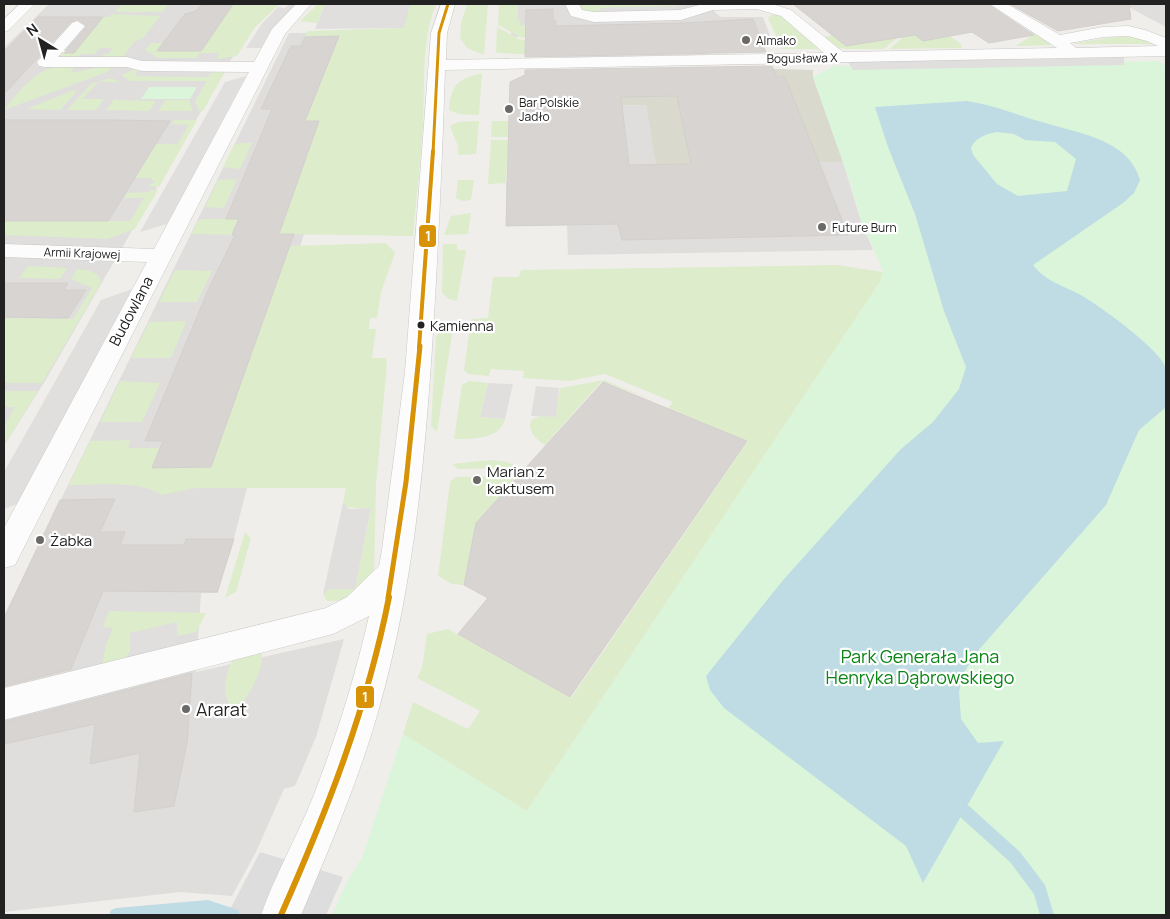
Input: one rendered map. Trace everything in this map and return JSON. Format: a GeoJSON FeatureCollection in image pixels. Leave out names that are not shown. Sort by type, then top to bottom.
{"type":"FeatureCollection","features":[{"type":"Feature","properties":{"kind":"street"},"geometry":{"type":"LineString","coordinates":[[4,27],[28,4]]}},
{"type":"Feature","properties":{"kind":"street","name":"Budowlana"},"geometry":{"type":"LineString","coordinates":[[5,552],[256,72],[278,32],[304,4]]}},
{"type":"Feature","properties":{"kind":"street"},"geometry":{"type":"LineString","coordinates":[[281,915],[348,749],[369,683],[394,570],[407,484],[417,386],[428,245],[439,33],[448,4]]}},
{"type":"Feature","properties":{"kind":"street"},"geometry":{"type":"LineString","coordinates":[[572,4],[576,13],[594,17],[681,15],[712,6],[746,4],[778,9],[840,58]]}},
{"type":"Feature","properties":{"kind":"street"},"geometry":{"type":"LineString","coordinates":[[996,4],[1057,40],[1073,54]]}},
{"type":"Feature","properties":{"kind":"street"},"geometry":{"type":"LineString","coordinates":[[77,26],[45,62],[127,62],[142,66],[232,67],[256,72]]}},
{"type":"Feature","properties":{"kind":"street"},"geometry":{"type":"LineString","coordinates":[[1057,40],[1129,30],[1146,34],[1166,44]]}},
{"type":"Feature","properties":{"kind":"street","name":"Bogusława X"},"geometry":{"type":"LineString","coordinates":[[438,65],[1166,51]]}},
{"type":"Feature","properties":{"kind":"street","name":"Armii Krajowej"},"geometry":{"type":"LineString","coordinates":[[4,250],[160,256]]}},
{"type":"Feature","properties":{"kind":"street"},"geometry":{"type":"LineString","coordinates":[[4,704],[334,620],[358,606],[394,570]]}},
{"type":"Feature","properties":{"kind":"shaded area"},"geometry":{"type":"Polygon","coordinates":[[[49,4],[278,4],[247,35],[229,63],[45,381],[4,446],[4,48],[49,4]]]}},
{"type":"Feature","properties":{"kind":"shaded area"},"geometry":{"type":"Polygon","coordinates":[[[289,4],[296,4],[270,32],[261,48],[246,48],[261,25],[278,7],[285,8],[289,4]]]}},
{"type":"Feature","properties":{"kind":"shaded area"},"geometry":{"type":"Polygon","coordinates":[[[325,4],[410,4],[404,28],[315,29],[325,4]]]}},
{"type":"Feature","properties":{"kind":"shaded area"},"geometry":{"type":"Polygon","coordinates":[[[513,4],[705,4],[721,17],[763,17],[774,46],[556,36],[511,37],[513,4]]]}},
{"type":"Feature","properties":{"kind":"shaded area"},"geometry":{"type":"Polygon","coordinates":[[[1123,4],[1166,4],[1166,27],[1123,4]]]}},
{"type":"Feature","properties":{"kind":"shaded area"},"geometry":{"type":"Polygon","coordinates":[[[678,6],[680,11],[601,14],[600,8],[678,6]]]}},
{"type":"Feature","properties":{"kind":"shaded area"},"geometry":{"type":"Polygon","coordinates":[[[289,33],[348,33],[304,234],[288,285],[248,484],[234,538],[218,593],[201,593],[196,672],[344,639],[316,737],[295,786],[284,789],[255,854],[232,896],[180,892],[4,912],[4,616],[289,33]]]}},
{"type":"Feature","properties":{"kind":"shaded area"},"geometry":{"type":"Polygon","coordinates":[[[703,53],[709,55],[563,58],[567,55],[703,53]]]}},
{"type":"Feature","properties":{"kind":"shaded area"},"geometry":{"type":"Polygon","coordinates":[[[1124,57],[1124,65],[853,70],[848,62],[1124,57]]]}},
{"type":"Feature","properties":{"kind":"shaded area"},"geometry":{"type":"Polygon","coordinates":[[[139,70],[212,70],[208,77],[134,76],[139,70]]]}},
{"type":"Feature","properties":{"kind":"shaded area"},"geometry":{"type":"Polygon","coordinates":[[[813,70],[813,77],[843,162],[656,166],[646,105],[585,106],[659,72],[813,70]]]}},
{"type":"Feature","properties":{"kind":"shaded area"},"geometry":{"type":"Polygon","coordinates":[[[246,76],[167,224],[140,232],[225,82],[246,76]]]}},
{"type":"Feature","properties":{"kind":"shaded area"},"geometry":{"type":"Polygon","coordinates":[[[646,105],[656,166],[843,162],[861,221],[873,250],[568,255],[567,225],[506,226],[506,182],[535,181],[536,156],[507,157],[509,113],[571,112],[584,106],[646,105]]]}},
{"type":"Feature","properties":{"kind":"shaded area"},"geometry":{"type":"Polygon","coordinates":[[[132,289],[17,504],[4,509],[4,472],[101,300],[132,289]]]}},
{"type":"Feature","properties":{"kind":"shaded area"},"geometry":{"type":"Polygon","coordinates":[[[488,383],[513,384],[505,419],[480,417],[488,383]]]}},
{"type":"Feature","properties":{"kind":"shaded area"},"geometry":{"type":"Polygon","coordinates":[[[536,386],[559,388],[556,417],[531,416],[536,386]]]}},
{"type":"Feature","properties":{"kind":"shaded area"},"geometry":{"type":"Polygon","coordinates":[[[343,503],[349,509],[371,508],[355,589],[330,589],[323,594],[343,503]]]}},
{"type":"Feature","properties":{"kind":"shaded area"},"geometry":{"type":"Polygon","coordinates":[[[177,622],[177,648],[122,661],[130,652],[130,633],[177,622]]]}},
{"type":"Feature","properties":{"kind":"green space"},"geometry":{"type":"Polygon","coordinates":[[[122,4],[169,4],[162,12],[115,12],[122,4]]]}},
{"type":"Feature","properties":{"kind":"green space"},"geometry":{"type":"Polygon","coordinates":[[[234,4],[280,4],[255,27],[237,56],[216,59],[220,53],[200,53],[196,58],[158,58],[145,50],[151,43],[173,43],[167,51],[202,51],[234,4]]]}},
{"type":"Feature","properties":{"kind":"green space"},"geometry":{"type":"Polygon","coordinates":[[[318,4],[325,4],[317,23],[300,21],[318,4]]]}},
{"type":"Feature","properties":{"kind":"green space"},"geometry":{"type":"Polygon","coordinates":[[[410,4],[436,4],[431,18],[426,48],[422,139],[413,236],[278,234],[319,121],[305,121],[339,37],[305,37],[307,31],[403,28],[410,4]]]}},
{"type":"Feature","properties":{"kind":"green space"},"geometry":{"type":"Polygon","coordinates":[[[467,4],[488,4],[484,55],[467,48],[460,38],[461,23],[467,4]]]}},
{"type":"Feature","properties":{"kind":"green space"},"geometry":{"type":"Polygon","coordinates":[[[499,4],[518,4],[518,20],[521,20],[520,25],[525,25],[525,35],[536,35],[522,38],[498,25],[499,4]]]}},
{"type":"Feature","properties":{"kind":"green space"},"geometry":{"type":"Polygon","coordinates":[[[578,4],[671,4],[678,6],[601,8],[601,14],[579,9],[578,4]]]}},
{"type":"Feature","properties":{"kind":"green space"},"geometry":{"type":"Polygon","coordinates":[[[840,4],[895,4],[898,37],[884,49],[838,48],[825,37],[832,35],[846,46],[887,39],[840,4]]]}},
{"type":"Feature","properties":{"kind":"green space"},"geometry":{"type":"Polygon","coordinates":[[[897,4],[902,4],[945,33],[923,41],[950,36],[961,44],[962,48],[889,49],[902,38],[897,4]]]}},
{"type":"Feature","properties":{"kind":"green space"},"geometry":{"type":"Polygon","coordinates":[[[112,14],[160,16],[143,38],[134,42],[123,57],[101,57],[104,54],[108,54],[113,48],[100,48],[94,54],[81,54],[79,57],[61,56],[60,54],[100,24],[97,25],[103,17],[109,17],[112,14]]]}},
{"type":"Feature","properties":{"kind":"green space"},"geometry":{"type":"Polygon","coordinates":[[[771,15],[781,15],[821,49],[782,49],[768,18],[771,15]]]}},
{"type":"Feature","properties":{"kind":"green space"},"geometry":{"type":"Polygon","coordinates":[[[497,27],[519,39],[558,47],[549,55],[498,53],[496,52],[497,27]]]}},
{"type":"Feature","properties":{"kind":"green space"},"geometry":{"type":"Polygon","coordinates":[[[1031,31],[1053,45],[1015,46],[1029,38],[1031,31]]]}},
{"type":"Feature","properties":{"kind":"green space"},"geometry":{"type":"Polygon","coordinates":[[[1129,34],[1155,44],[1074,44],[1077,43],[1129,34]]]}},
{"type":"Feature","properties":{"kind":"green space","name":"Park Generała Jana Henryka Dąbrowskiego"},"geometry":{"type":"Polygon","coordinates":[[[1158,61],[1166,66],[1166,915],[332,915],[350,876],[362,858],[403,734],[527,811],[880,282],[883,271],[861,221],[852,188],[813,77],[834,66],[1158,61]]]}},
{"type":"Feature","properties":{"kind":"green space"},"geometry":{"type":"Polygon","coordinates":[[[75,66],[70,73],[105,66],[112,67],[107,72],[4,110],[34,77],[49,68],[75,66]]]}},
{"type":"Feature","properties":{"kind":"green space"},"geometry":{"type":"Polygon","coordinates":[[[135,69],[139,70],[134,76],[208,77],[213,71],[226,70],[203,111],[199,111],[195,101],[207,81],[130,81],[121,75],[135,69]]]}},
{"type":"Feature","properties":{"kind":"green space"},"geometry":{"type":"Polygon","coordinates":[[[482,73],[479,115],[459,114],[449,110],[451,95],[457,84],[482,73]]]}},
{"type":"Feature","properties":{"kind":"green space"},"geometry":{"type":"Polygon","coordinates":[[[110,78],[121,82],[98,82],[82,99],[104,99],[96,110],[67,110],[91,84],[110,78]]]}},
{"type":"Feature","properties":{"kind":"green space"},"geometry":{"type":"Polygon","coordinates":[[[149,87],[197,87],[190,99],[141,99],[149,87]]]}},
{"type":"Feature","properties":{"kind":"green space"},"geometry":{"type":"Polygon","coordinates":[[[74,90],[77,91],[60,110],[27,109],[74,90]]]}},
{"type":"Feature","properties":{"kind":"green space"},"geometry":{"type":"Polygon","coordinates":[[[114,100],[156,101],[149,111],[106,110],[114,100]]]}},
{"type":"Feature","properties":{"kind":"green space"},"geometry":{"type":"Polygon","coordinates":[[[165,100],[189,100],[193,111],[159,111],[165,100]]]}},
{"type":"Feature","properties":{"kind":"green space"},"geometry":{"type":"Polygon","coordinates":[[[174,120],[197,120],[159,187],[147,186],[155,182],[150,178],[4,178],[4,144],[177,144],[189,125],[171,124],[174,120]]]}},
{"type":"Feature","properties":{"kind":"green space"},"geometry":{"type":"Polygon","coordinates":[[[479,121],[476,154],[458,155],[458,146],[450,126],[458,122],[479,121]]]}},
{"type":"Feature","properties":{"kind":"green space"},"geometry":{"type":"Polygon","coordinates":[[[492,121],[509,121],[508,137],[491,137],[492,121]]]}},
{"type":"Feature","properties":{"kind":"green space"},"geometry":{"type":"Polygon","coordinates":[[[491,140],[508,140],[506,183],[488,184],[491,140]]]}},
{"type":"Feature","properties":{"kind":"green space"},"geometry":{"type":"Polygon","coordinates":[[[252,143],[240,169],[223,167],[234,145],[252,143]]]}},
{"type":"Feature","properties":{"kind":"green space"},"geometry":{"type":"Polygon","coordinates":[[[237,179],[224,208],[205,207],[218,180],[237,179]]]}},
{"type":"Feature","properties":{"kind":"green space"},"geometry":{"type":"Polygon","coordinates":[[[458,180],[474,180],[471,200],[463,201],[456,198],[458,180]]]}},
{"type":"Feature","properties":{"kind":"green space"},"geometry":{"type":"Polygon","coordinates":[[[151,190],[158,190],[135,229],[107,239],[4,235],[4,221],[130,221],[144,198],[124,198],[127,193],[149,192],[151,190]]]}},
{"type":"Feature","properties":{"kind":"green space"},"geometry":{"type":"Polygon","coordinates":[[[471,213],[468,234],[444,235],[451,216],[471,213]]]}},
{"type":"Feature","properties":{"kind":"green space"},"geometry":{"type":"Polygon","coordinates":[[[202,219],[238,219],[231,235],[191,234],[198,221],[202,219]]]}},
{"type":"Feature","properties":{"kind":"green space"},"geometry":{"type":"Polygon","coordinates":[[[386,243],[395,253],[381,292],[377,318],[370,318],[369,329],[376,329],[372,358],[386,358],[387,364],[376,485],[374,578],[358,591],[347,598],[334,601],[327,601],[323,594],[330,589],[355,588],[371,509],[345,507],[343,503],[346,488],[195,488],[161,495],[153,490],[130,485],[69,485],[90,441],[130,440],[128,448],[159,448],[152,468],[211,467],[289,246],[386,243]]]}},
{"type":"Feature","properties":{"kind":"green space"},"geometry":{"type":"Polygon","coordinates":[[[443,244],[457,244],[457,250],[466,250],[457,301],[449,299],[442,293],[443,244]]]}},
{"type":"Feature","properties":{"kind":"green space"},"geometry":{"type":"Polygon","coordinates":[[[837,265],[883,272],[880,282],[527,811],[403,734],[413,702],[468,729],[480,711],[417,678],[422,668],[427,634],[448,629],[571,698],[748,441],[668,408],[673,402],[605,374],[569,381],[523,378],[524,371],[491,369],[489,376],[468,374],[464,370],[471,319],[488,318],[493,277],[519,277],[521,270],[837,265]]]}},
{"type":"Feature","properties":{"kind":"green space"},"geometry":{"type":"Polygon","coordinates":[[[27,267],[67,268],[60,279],[19,278],[27,267]]]}},
{"type":"Feature","properties":{"kind":"green space"},"geometry":{"type":"Polygon","coordinates":[[[77,269],[96,274],[101,283],[42,383],[4,383],[4,318],[73,319],[92,288],[71,279],[77,269]]]}},
{"type":"Feature","properties":{"kind":"green space"},"geometry":{"type":"Polygon","coordinates":[[[175,270],[212,271],[197,302],[159,302],[175,270]]]}},
{"type":"Feature","properties":{"kind":"green space"},"geometry":{"type":"Polygon","coordinates":[[[185,321],[171,358],[131,358],[149,322],[185,321]]]}},
{"type":"Feature","properties":{"kind":"green space"},"geometry":{"type":"Polygon","coordinates":[[[454,321],[437,432],[431,426],[436,337],[442,328],[454,321]]]}},
{"type":"Feature","properties":{"kind":"green space"},"geometry":{"type":"Polygon","coordinates":[[[604,380],[658,402],[602,381],[545,445],[538,441],[530,428],[531,420],[541,416],[555,417],[560,388],[604,380]]]}},
{"type":"Feature","properties":{"kind":"green space"},"geometry":{"type":"Polygon","coordinates":[[[120,381],[160,383],[142,422],[100,422],[120,381]]]}},
{"type":"Feature","properties":{"kind":"green space"},"geometry":{"type":"Polygon","coordinates":[[[469,381],[488,383],[480,417],[505,419],[502,426],[491,435],[454,439],[462,385],[469,381]]]}},
{"type":"Feature","properties":{"kind":"green space"},"geometry":{"type":"Polygon","coordinates":[[[4,391],[38,391],[4,446],[4,426],[15,407],[4,407],[4,391]]]}},
{"type":"Feature","properties":{"kind":"green space"},"geometry":{"type":"Polygon","coordinates":[[[491,460],[507,462],[524,469],[458,469],[452,464],[491,460]]]}},
{"type":"Feature","properties":{"kind":"green space"},"geometry":{"type":"Polygon","coordinates":[[[456,477],[516,477],[476,523],[464,585],[452,584],[438,576],[450,482],[456,477]]]}},
{"type":"Feature","properties":{"kind":"green space"},"geometry":{"type":"Polygon","coordinates":[[[245,532],[251,538],[236,592],[225,598],[245,532]]]}},
{"type":"Feature","properties":{"kind":"green space"},"geometry":{"type":"Polygon","coordinates":[[[109,611],[206,613],[196,632],[177,636],[177,622],[130,652],[122,661],[102,665],[106,645],[113,628],[103,627],[109,611]]]}},
{"type":"Feature","properties":{"kind":"green space"},"geometry":{"type":"Polygon","coordinates":[[[257,650],[262,654],[262,660],[256,680],[242,703],[230,705],[225,689],[226,677],[232,660],[257,650]]]}},
{"type":"Feature","properties":{"kind":"water"},"geometry":{"type":"Polygon","coordinates":[[[967,101],[1085,134],[1100,140],[1125,155],[1134,166],[1140,180],[1134,193],[1123,203],[1033,265],[1048,279],[1079,294],[1128,328],[1162,361],[1166,369],[1167,378],[1165,408],[1139,430],[1106,505],[976,653],[962,676],[959,692],[961,719],[978,743],[1004,741],[923,883],[906,846],[724,708],[710,690],[706,676],[784,579],[901,449],[933,422],[959,389],[966,367],[944,311],[915,214],[888,147],[875,107],[967,101]],[[997,132],[985,135],[975,141],[971,148],[973,155],[997,184],[1018,196],[1067,191],[1076,159],[1055,142],[1025,140],[1014,134],[997,132]]]}},
{"type":"Feature","properties":{"kind":"pier"},"geometry":{"type":"Polygon","coordinates":[[[260,852],[343,877],[326,915],[227,915],[260,852]]]}},
{"type":"Feature","properties":{"kind":"building"},"geometry":{"type":"Polygon","coordinates":[[[202,4],[233,4],[201,51],[157,51],[185,14],[196,11],[202,4]]]}},
{"type":"Feature","properties":{"kind":"building"},"geometry":{"type":"Polygon","coordinates":[[[793,4],[988,4],[1034,35],[989,43],[972,32],[923,41],[915,35],[846,46],[793,4]]]}},
{"type":"Feature","properties":{"kind":"building"},"geometry":{"type":"Polygon","coordinates":[[[1010,4],[1129,4],[1131,19],[1058,31],[1010,4]]]}},
{"type":"Feature","properties":{"kind":"building"},"geometry":{"type":"Polygon","coordinates":[[[553,9],[553,21],[556,21],[556,26],[684,23],[753,19],[766,52],[525,57],[526,10],[553,9]]]}},
{"type":"Feature","properties":{"kind":"building"},"geometry":{"type":"Polygon","coordinates":[[[38,17],[103,17],[74,53],[64,53],[87,26],[78,19],[71,22],[4,94],[4,52],[38,17]]]}},
{"type":"Feature","properties":{"kind":"building"},"geometry":{"type":"Polygon","coordinates":[[[339,36],[305,121],[319,121],[279,234],[294,234],[211,467],[152,468],[163,441],[145,441],[209,288],[235,235],[232,235],[239,219],[226,219],[272,109],[261,109],[291,46],[301,46],[305,37],[339,36]]]}},
{"type":"Feature","properties":{"kind":"building"},"geometry":{"type":"Polygon","coordinates":[[[772,66],[777,77],[785,77],[848,235],[622,240],[618,224],[506,226],[510,82],[525,75],[525,70],[772,66]],[[677,96],[621,97],[629,165],[691,164],[677,96]]]}},
{"type":"Feature","properties":{"kind":"building"},"geometry":{"type":"Polygon","coordinates":[[[4,120],[170,121],[108,221],[4,221],[4,120]]]}},
{"type":"Feature","properties":{"kind":"building"},"geometry":{"type":"Polygon","coordinates":[[[4,283],[68,283],[64,290],[86,290],[68,318],[4,317],[4,283]]]}},
{"type":"Feature","properties":{"kind":"building"},"geometry":{"type":"Polygon","coordinates":[[[603,382],[747,441],[570,697],[458,634],[488,598],[464,585],[476,523],[603,382]]]}},
{"type":"Feature","properties":{"kind":"building"},"geometry":{"type":"Polygon","coordinates":[[[115,499],[100,532],[125,532],[120,545],[184,545],[186,539],[234,539],[217,592],[103,591],[71,669],[4,686],[4,618],[60,500],[115,499]]]}},
{"type":"Feature","properties":{"kind":"building"},"geometry":{"type":"Polygon","coordinates":[[[192,673],[187,743],[174,806],[134,812],[140,753],[90,764],[95,724],[4,744],[4,722],[192,673]]]}},
{"type":"Feature","properties":{"kind":"waterway"},"geometry":{"type":"LineString","coordinates":[[964,811],[1015,857],[1040,890],[1047,915]]}},
{"type":"Feature","properties":{"kind":"waterway"},"geometry":{"type":"LineString","coordinates":[[116,915],[208,907],[233,915]]}},
{"type":"Feature","properties":{"kind":"transit line","name":"1"},"geometry":{"type":"LineString","coordinates":[[281,915],[324,815],[353,738],[373,667],[393,575],[412,435],[416,388],[433,149],[439,33],[448,4]]}},
{"type":"Feature","properties":{"kind":"place","name":"Almako"},"geometry":{"type":"Point","coordinates":[746,40]}},
{"type":"Feature","properties":{"kind":"place","name":"Bar Polskie Jadło"},"geometry":{"type":"Point","coordinates":[509,109]}},
{"type":"Feature","properties":{"kind":"place","name":"Future Burn"},"geometry":{"type":"Point","coordinates":[822,227]}},
{"type":"Feature","properties":{"kind":"place","name":"Kamienna"},"geometry":{"type":"Point","coordinates":[421,325]}},
{"type":"Feature","properties":{"kind":"place","name":"Marian z kaktusem"},"geometry":{"type":"Point","coordinates":[477,480]}},
{"type":"Feature","properties":{"kind":"place","name":"Żabka"},"geometry":{"type":"Point","coordinates":[40,540]}},
{"type":"Feature","properties":{"kind":"place","name":"Ararat"},"geometry":{"type":"Point","coordinates":[186,709]}}]}
